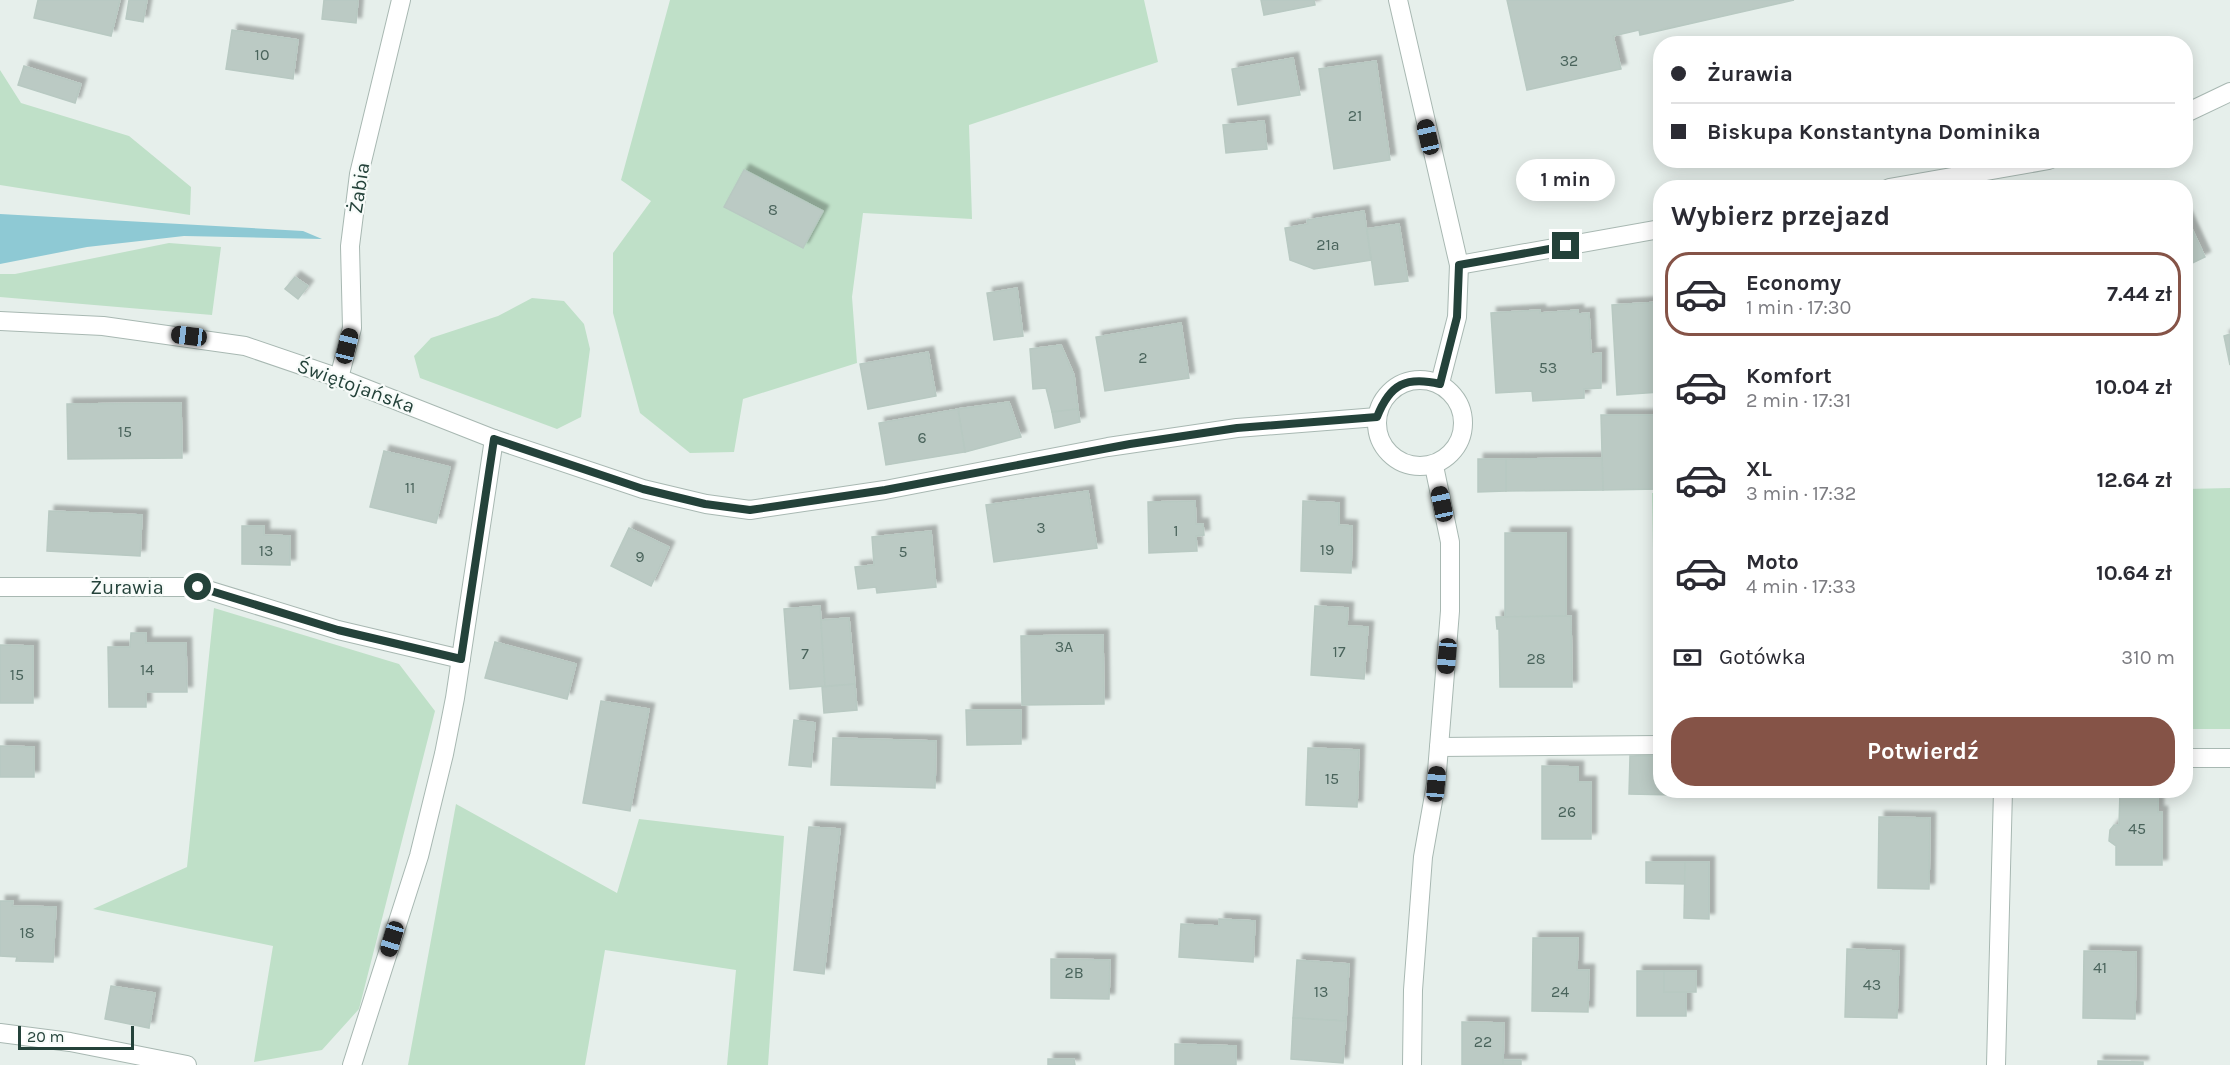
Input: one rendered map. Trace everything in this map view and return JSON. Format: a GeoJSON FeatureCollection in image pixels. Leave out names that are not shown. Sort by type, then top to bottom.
{"type":"FeatureCollection","features":[{"type":"Feature","properties":{"kind":"street","name":"Żabia"},"geometry":{"type":"LineString","coordinates":[[339,378],[352,328],[350,246],[359,174],[401,0]]}},
{"type":"Feature","properties":{"kind":"street"},"geometry":{"type":"LineString","coordinates":[[1398,0],[1459,265],[1457,317],[1440,384]]}},
{"type":"Feature","properties":{"kind":"street"},"geometry":{"type":"LineString","coordinates":[[2193,110],[2230,92]]}},
{"type":"Feature","properties":{"kind":"street"},"geometry":{"type":"LineString","coordinates":[[1935,180],[2003,168]]}},
{"type":"Feature","properties":{"kind":"street"},"geometry":{"type":"LineString","coordinates":[[1459,265],[1653,230]]}},
{"type":"Feature","properties":{"kind":"street","name":"Świętojańska"},"geometry":{"type":"LineString","coordinates":[[0,321],[103,326],[245,345],[339,378],[494,439],[643,489],[705,504],[750,510],[885,490],[1155,440],[1237,428],[1377,417]]}},
{"type":"Feature","properties":{"kind":"street"},"geometry":{"type":"LineString","coordinates":[[1420,379],[1440,384],[1459,401],[1465,427],[1455,451],[1434,466],[1412,467],[1392,457],[1379,439],[1377,417],[1384,398],[1400,384],[1420,379]]}},
{"type":"Feature","properties":{"kind":"street"},"geometry":{"type":"LineString","coordinates":[[352,1065],[419,856],[444,754],[461,659],[494,439]]}},
{"type":"Feature","properties":{"kind":"street"},"geometry":{"type":"LineString","coordinates":[[1412,1065],[1413,990],[1424,857],[1436,784],[1450,611],[1450,542],[1434,466]]}},
{"type":"Feature","properties":{"kind":"street","name":"Żurawia"},"geometry":{"type":"LineString","coordinates":[[0,587],[198,587],[338,630],[461,659]]}},
{"type":"Feature","properties":{"kind":"street"},"geometry":{"type":"LineString","coordinates":[[1439,747],[1653,745]]}},
{"type":"Feature","properties":{"kind":"street"},"geometry":{"type":"LineString","coordinates":[[2193,758],[2230,758]]}},
{"type":"Feature","properties":{"kind":"street"},"geometry":{"type":"LineString","coordinates":[[1996,1065],[2003,798]]}},
{"type":"Feature","properties":{"kind":"street"},"geometry":{"type":"LineString","coordinates":[[2,1038],[70,1042],[187,1065]]}},
{"type":"Feature","properties":{"kind":"green space"},"geometry":{"type":"Polygon","coordinates":[[[670,0],[1144,0],[1158,62],[969,125],[972,219],[863,213],[852,297],[857,363],[743,399],[734,452],[690,453],[640,413],[613,313],[613,253],[651,201],[621,180],[670,0]]]}},
{"type":"Feature","properties":{"kind":"green space"},"geometry":{"type":"Polygon","coordinates":[[[0,70],[21,103],[129,136],[191,187],[190,215],[0,185],[0,70]]]}},
{"type":"Feature","properties":{"kind":"green space"},"geometry":{"type":"Polygon","coordinates":[[[169,243],[221,247],[212,315],[0,297],[0,274],[15,274],[169,243]]]}},
{"type":"Feature","properties":{"kind":"green space"},"geometry":{"type":"Polygon","coordinates":[[[532,298],[564,301],[584,324],[590,349],[581,417],[557,429],[420,378],[414,356],[431,338],[498,316],[532,298]]]}},
{"type":"Feature","properties":{"kind":"green space"},"geometry":{"type":"Polygon","coordinates":[[[2230,488],[2230,729],[2193,729],[2193,489],[2230,488]]]}},
{"type":"Feature","properties":{"kind":"green space"},"geometry":{"type":"Polygon","coordinates":[[[1652,493],[1653,493],[1653,552],[1652,493]]]}},
{"type":"Feature","properties":{"kind":"green space"},"geometry":{"type":"Polygon","coordinates":[[[214,608],[399,664],[435,711],[359,1009],[322,1050],[254,1062],[273,946],[93,909],[187,867],[214,608]]]}},
{"type":"Feature","properties":{"kind":"green space"},"geometry":{"type":"Polygon","coordinates":[[[456,804],[617,893],[639,819],[784,836],[768,1065],[727,1065],[736,970],[605,950],[585,1065],[408,1065],[456,804]]]}},
{"type":"Feature","properties":{"kind":"water"},"geometry":{"type":"Polygon","coordinates":[[[0,214],[303,231],[322,239],[184,236],[87,247],[0,264],[0,214]]]}},
{"type":"Feature","properties":{"kind":"building"},"geometry":{"type":"Polygon","coordinates":[[[38,0],[120,0],[111,36],[34,18],[38,0]]]}},
{"type":"Feature","properties":{"kind":"building"},"geometry":{"type":"Polygon","coordinates":[[[129,0],[147,0],[143,22],[126,19],[129,0]]]}},
{"type":"Feature","properties":{"kind":"building"},"geometry":{"type":"Polygon","coordinates":[[[324,0],[358,0],[356,23],[322,19],[324,0]]]}},
{"type":"Feature","properties":{"kind":"building"},"geometry":{"type":"Polygon","coordinates":[[[1261,0],[1314,0],[1315,5],[1264,15],[1261,0]]]}},
{"type":"Feature","properties":{"kind":"building"},"geometry":{"type":"Polygon","coordinates":[[[1507,0],[1794,0],[1640,35],[1639,30],[1613,36],[1621,69],[1527,90],[1507,0]]]}},
{"type":"Feature","properties":{"kind":"building"},"geometry":{"type":"Polygon","coordinates":[[[232,30],[298,40],[293,79],[226,69],[232,30]]]}},
{"type":"Feature","properties":{"kind":"building"},"geometry":{"type":"Polygon","coordinates":[[[1293,58],[1300,95],[1238,105],[1232,69],[1293,58]]]}},
{"type":"Feature","properties":{"kind":"building"},"geometry":{"type":"Polygon","coordinates":[[[1376,61],[1390,160],[1334,169],[1319,69],[1376,61]]]}},
{"type":"Feature","properties":{"kind":"building"},"geometry":{"type":"Polygon","coordinates":[[[24,66],[81,84],[75,103],[18,85],[24,66]]]}},
{"type":"Feature","properties":{"kind":"building"},"geometry":{"type":"Polygon","coordinates":[[[1264,121],[1267,149],[1226,153],[1223,125],[1264,121]]]}},
{"type":"Feature","properties":{"kind":"building"},"geometry":{"type":"Polygon","coordinates":[[[744,170],[823,211],[803,248],[724,207],[744,170]]]}},
{"type":"Feature","properties":{"kind":"building"},"geometry":{"type":"Polygon","coordinates":[[[1364,211],[1371,260],[1314,269],[1290,260],[1285,228],[1308,224],[1307,220],[1364,211]]]}},
{"type":"Feature","properties":{"kind":"building"},"geometry":{"type":"Polygon","coordinates":[[[1399,224],[1408,281],[1375,285],[1367,229],[1399,224]]]}},
{"type":"Feature","properties":{"kind":"building"},"geometry":{"type":"Polygon","coordinates":[[[2193,231],[2205,257],[2193,263],[2193,231]]]}},
{"type":"Feature","properties":{"kind":"building"},"geometry":{"type":"Polygon","coordinates":[[[295,277],[308,286],[298,299],[285,289],[295,277]]]}},
{"type":"Feature","properties":{"kind":"building"},"geometry":{"type":"Polygon","coordinates":[[[1017,288],[1023,336],[994,340],[987,293],[1017,288]]]}},
{"type":"Feature","properties":{"kind":"building"},"geometry":{"type":"Polygon","coordinates":[[[1653,302],[1653,392],[1617,395],[1612,305],[1653,302]]]}},
{"type":"Feature","properties":{"kind":"building"},"geometry":{"type":"Polygon","coordinates":[[[1540,310],[1540,313],[1578,310],[1578,314],[1589,313],[1591,354],[1601,353],[1601,388],[1584,389],[1584,398],[1533,401],[1532,391],[1496,393],[1491,313],[1540,310]]]}},
{"type":"Feature","properties":{"kind":"building"},"geometry":{"type":"Polygon","coordinates":[[[1181,323],[1189,378],[1105,391],[1096,337],[1181,323]]]}},
{"type":"Feature","properties":{"kind":"building"},"geometry":{"type":"Polygon","coordinates":[[[2230,334],[2230,365],[2224,336],[2230,334]]]}},
{"type":"Feature","properties":{"kind":"building"},"geometry":{"type":"Polygon","coordinates":[[[1061,345],[1074,375],[1078,409],[1052,412],[1046,388],[1033,389],[1030,349],[1061,345]]]}},
{"type":"Feature","properties":{"kind":"building"},"geometry":{"type":"Polygon","coordinates":[[[928,352],[936,396],[868,409],[860,364],[928,352]]]}},
{"type":"Feature","properties":{"kind":"building"},"geometry":{"type":"Polygon","coordinates":[[[1009,402],[1021,437],[965,452],[958,409],[1009,402]]]}},
{"type":"Feature","properties":{"kind":"building"},"geometry":{"type":"Polygon","coordinates":[[[181,403],[182,458],[68,459],[67,404],[181,403]]]}},
{"type":"Feature","properties":{"kind":"building"},"geometry":{"type":"Polygon","coordinates":[[[958,409],[965,452],[886,465],[879,423],[958,409]]]}},
{"type":"Feature","properties":{"kind":"building"},"geometry":{"type":"Polygon","coordinates":[[[1078,409],[1080,422],[1055,428],[1052,412],[1078,409]]]}},
{"type":"Feature","properties":{"kind":"building"},"geometry":{"type":"Polygon","coordinates":[[[1601,415],[1653,415],[1653,489],[1603,490],[1601,415]]]}},
{"type":"Feature","properties":{"kind":"building"},"geometry":{"type":"Polygon","coordinates":[[[384,451],[450,467],[436,523],[370,507],[384,451]]]}},
{"type":"Feature","properties":{"kind":"building"},"geometry":{"type":"Polygon","coordinates":[[[1602,458],[1603,490],[1506,491],[1506,459],[1602,458]]]}},
{"type":"Feature","properties":{"kind":"building"},"geometry":{"type":"Polygon","coordinates":[[[1478,459],[1506,459],[1506,491],[1478,492],[1478,459]]]}},
{"type":"Feature","properties":{"kind":"building"},"geometry":{"type":"Polygon","coordinates":[[[1088,491],[1097,548],[994,562],[986,505],[1088,491]]]}},
{"type":"Feature","properties":{"kind":"building"},"geometry":{"type":"Polygon","coordinates":[[[1195,501],[1196,524],[1203,524],[1204,535],[1196,536],[1197,551],[1149,553],[1148,502],[1195,501]]]}},
{"type":"Feature","properties":{"kind":"building"},"geometry":{"type":"Polygon","coordinates":[[[1303,501],[1339,503],[1339,525],[1352,526],[1351,573],[1301,571],[1303,501]]]}},
{"type":"Feature","properties":{"kind":"building"},"geometry":{"type":"Polygon","coordinates":[[[49,511],[142,515],[140,556],[47,551],[49,511]]]}},
{"type":"Feature","properties":{"kind":"building"},"geometry":{"type":"Polygon","coordinates":[[[242,526],[264,526],[264,535],[290,536],[290,565],[242,564],[242,526]]]}},
{"type":"Feature","properties":{"kind":"building"},"geometry":{"type":"Polygon","coordinates":[[[629,528],[669,547],[651,586],[611,566],[629,528]]]}},
{"type":"Feature","properties":{"kind":"building"},"geometry":{"type":"Polygon","coordinates":[[[931,531],[936,587],[877,593],[876,587],[858,589],[855,567],[874,565],[872,537],[931,531]]]}},
{"type":"Feature","properties":{"kind":"building"},"geometry":{"type":"Polygon","coordinates":[[[1505,533],[1566,533],[1566,616],[1505,617],[1505,533]]]}},
{"type":"Feature","properties":{"kind":"building"},"geometry":{"type":"Polygon","coordinates":[[[820,606],[825,686],[790,689],[784,609],[820,606]]]}},
{"type":"Feature","properties":{"kind":"building"},"geometry":{"type":"Polygon","coordinates":[[[1315,606],[1348,608],[1347,626],[1368,627],[1364,679],[1311,675],[1315,606]]]}},
{"type":"Feature","properties":{"kind":"building"},"geometry":{"type":"Polygon","coordinates":[[[1571,616],[1572,687],[1500,687],[1499,629],[1497,629],[1496,617],[1571,616]]]}},
{"type":"Feature","properties":{"kind":"building"},"geometry":{"type":"Polygon","coordinates":[[[849,618],[855,684],[825,686],[821,620],[849,618]]]}},
{"type":"Feature","properties":{"kind":"building"},"geometry":{"type":"Polygon","coordinates":[[[131,633],[146,633],[146,643],[186,643],[187,692],[146,692],[146,707],[109,707],[108,647],[130,647],[131,633]]]}},
{"type":"Feature","properties":{"kind":"building"},"geometry":{"type":"Polygon","coordinates":[[[1103,635],[1104,704],[1022,705],[1021,636],[1103,635]]]}},
{"type":"Feature","properties":{"kind":"building"},"geometry":{"type":"Polygon","coordinates":[[[495,642],[576,664],[567,699],[485,678],[495,642]]]}},
{"type":"Feature","properties":{"kind":"building"},"geometry":{"type":"Polygon","coordinates":[[[0,645],[33,646],[33,703],[0,703],[0,645]]]}},
{"type":"Feature","properties":{"kind":"building"},"geometry":{"type":"Polygon","coordinates":[[[855,684],[857,710],[824,713],[822,687],[855,684]]]}},
{"type":"Feature","properties":{"kind":"building"},"geometry":{"type":"Polygon","coordinates":[[[601,701],[649,709],[630,811],[583,803],[601,701]]]}},
{"type":"Feature","properties":{"kind":"building"},"geometry":{"type":"Polygon","coordinates":[[[966,710],[1021,710],[1021,744],[967,745],[966,710]]]}},
{"type":"Feature","properties":{"kind":"building"},"geometry":{"type":"Polygon","coordinates":[[[794,720],[815,723],[811,767],[789,765],[794,720]]]}},
{"type":"Feature","properties":{"kind":"building"},"geometry":{"type":"Polygon","coordinates":[[[833,738],[936,741],[935,788],[831,785],[833,738]]]}},
{"type":"Feature","properties":{"kind":"building"},"geometry":{"type":"Polygon","coordinates":[[[0,746],[34,747],[34,777],[0,777],[0,746]]]}},
{"type":"Feature","properties":{"kind":"building"},"geometry":{"type":"Polygon","coordinates":[[[1308,748],[1359,750],[1357,807],[1306,805],[1308,748]]]}},
{"type":"Feature","properties":{"kind":"building"},"geometry":{"type":"Polygon","coordinates":[[[1630,756],[1653,756],[1653,795],[1629,794],[1630,756]]]}},
{"type":"Feature","properties":{"kind":"building"},"geometry":{"type":"Polygon","coordinates":[[[1542,766],[1578,767],[1578,782],[1591,782],[1591,839],[1542,839],[1542,766]]]}},
{"type":"Feature","properties":{"kind":"building"},"geometry":{"type":"Polygon","coordinates":[[[2120,798],[2158,798],[2158,812],[2162,812],[2162,865],[2116,865],[2116,846],[2109,841],[2110,830],[2114,825],[2119,825],[2120,798]]]}},
{"type":"Feature","properties":{"kind":"building"},"geometry":{"type":"Polygon","coordinates":[[[1879,817],[1930,818],[1929,889],[1878,888],[1879,817]]]}},
{"type":"Feature","properties":{"kind":"building"},"geometry":{"type":"Polygon","coordinates":[[[809,827],[840,829],[824,974],[794,970],[809,827]]]}},
{"type":"Feature","properties":{"kind":"building"},"geometry":{"type":"Polygon","coordinates":[[[1646,862],[1685,862],[1685,884],[1646,883],[1646,862]]]}},
{"type":"Feature","properties":{"kind":"building"},"geometry":{"type":"Polygon","coordinates":[[[1685,862],[1709,862],[1709,919],[1684,918],[1685,862]]]}},
{"type":"Feature","properties":{"kind":"building"},"geometry":{"type":"Polygon","coordinates":[[[0,901],[13,901],[12,906],[56,907],[53,962],[16,961],[17,957],[0,956],[0,901]]]}},
{"type":"Feature","properties":{"kind":"building"},"geometry":{"type":"Polygon","coordinates":[[[1219,919],[1255,921],[1253,962],[1179,957],[1181,924],[1219,926],[1219,919]]]}},
{"type":"Feature","properties":{"kind":"building"},"geometry":{"type":"Polygon","coordinates":[[[1533,938],[1578,938],[1577,970],[1589,970],[1588,1012],[1532,1011],[1533,938]]]}},
{"type":"Feature","properties":{"kind":"building"},"geometry":{"type":"Polygon","coordinates":[[[1847,949],[1899,951],[1897,1018],[1845,1017],[1847,949]]]}},
{"type":"Feature","properties":{"kind":"building"},"geometry":{"type":"Polygon","coordinates":[[[2084,951],[2136,952],[2135,1019],[2083,1018],[2084,951]]]}},
{"type":"Feature","properties":{"kind":"building"},"geometry":{"type":"Polygon","coordinates":[[[1051,959],[1110,960],[1109,999],[1051,998],[1051,959]]]}},
{"type":"Feature","properties":{"kind":"building"},"geometry":{"type":"Polygon","coordinates":[[[1297,960],[1349,964],[1346,1021],[1293,1018],[1297,960]]]}},
{"type":"Feature","properties":{"kind":"building"},"geometry":{"type":"Polygon","coordinates":[[[1637,971],[1664,971],[1664,992],[1686,992],[1686,1016],[1637,1016],[1637,971]]]}},
{"type":"Feature","properties":{"kind":"building"},"geometry":{"type":"Polygon","coordinates":[[[1664,971],[1696,971],[1696,992],[1664,992],[1664,971]]]}},
{"type":"Feature","properties":{"kind":"building"},"geometry":{"type":"Polygon","coordinates":[[[111,986],[155,993],[149,1028],[105,1019],[111,986]]]}},
{"type":"Feature","properties":{"kind":"building"},"geometry":{"type":"Polygon","coordinates":[[[1293,1018],[1346,1021],[1343,1063],[1291,1059],[1293,1018]]]}},
{"type":"Feature","properties":{"kind":"building"},"geometry":{"type":"Polygon","coordinates":[[[1462,1022],[1504,1023],[1503,1065],[1462,1065],[1462,1022]]]}},
{"type":"Feature","properties":{"kind":"building"},"geometry":{"type":"Polygon","coordinates":[[[1175,1044],[1236,1046],[1236,1065],[1175,1065],[1175,1044]]]}},
{"type":"Feature","properties":{"kind":"building"},"geometry":{"type":"Polygon","coordinates":[[[1048,1059],[1074,1059],[1075,1065],[1048,1065],[1048,1059]]]}},
{"type":"Feature","properties":{"kind":"building"},"geometry":{"type":"Polygon","coordinates":[[[1503,1060],[1521,1060],[1521,1065],[1503,1065],[1503,1060]]]}},
{"type":"Feature","properties":{"kind":"building"},"geometry":{"type":"Polygon","coordinates":[[[2098,1061],[2143,1062],[2143,1065],[2098,1065],[2098,1061]]]}},
{"type":"Feature","properties":{"kind":"route"},"geometry":{"type":"LineString","coordinates":[[198,587],[338,630],[461,659],[494,439],[643,489],[705,504],[750,510],[885,490],[1108,447],[1237,428],[1326,419],[1377,417],[1384,398],[1400,384],[1420,379],[1440,384],[1457,317],[1459,265],[1566,246]]}}]}
